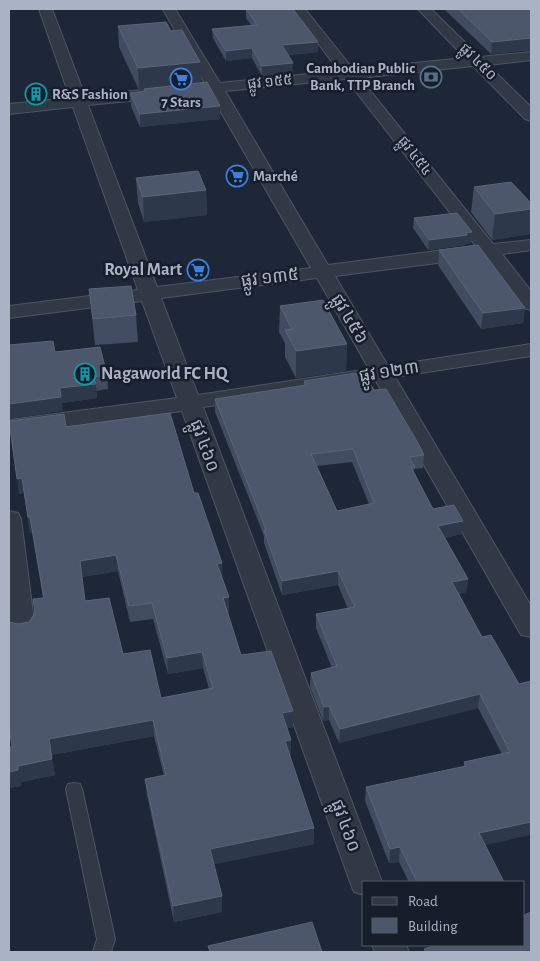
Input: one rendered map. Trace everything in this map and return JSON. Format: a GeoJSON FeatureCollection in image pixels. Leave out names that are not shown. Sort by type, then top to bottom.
{"type":"FeatureCollection","features":[{"type":"Feature","properties":{"kind":"street","name":"ផ្លូវ ៤៦០"},"geometry":{"type":"LineString","coordinates":[[45,9],[366,881]]}},
{"type":"Feature","properties":{"kind":"street","name":"ផ្លូវ ៤៥៦"},"geometry":{"type":"LineString","coordinates":[[170,9],[531,628]]}},
{"type":"Feature","properties":{"kind":"street","name":"ផ្លូវ ៤៥៤"},"geometry":{"type":"LineString","coordinates":[[298,9],[531,304]]}},
{"type":"Feature","properties":{"kind":"street","name":"ផ្លូវ ៤៥០"},"geometry":{"type":"LineString","coordinates":[[424,9],[531,116]]}},
{"type":"Feature","properties":{"kind":"street","name":"ផ្លូវ ១៥៥"},"geometry":{"type":"LineString","coordinates":[[9,109],[531,56]]}},
{"type":"Feature","properties":{"kind":"street","name":"ផ្លូវ ១៣៥"},"geometry":{"type":"LineString","coordinates":[[9,312],[531,245]]}},
{"type":"Feature","properties":{"kind":"street","name":"ផ្លូវ ១២៣"},"geometry":{"type":"LineString","coordinates":[[9,427],[189,403],[531,350]]}},
{"type":"Feature","properties":{"kind":"street"},"geometry":{"type":"LineString","coordinates":[[9,519],[21,629]]}},
{"type":"Feature","properties":{"kind":"lane"},"geometry":{"type":"LineString","coordinates":[[74,789],[106,939],[102,952]]}},
{"type":"Feature","properties":{"kind":"building"},"geometry":{"type":"Polygon","coordinates":[[[246,9],[293,9],[318,42],[282,45],[293,63],[262,66],[252,48],[226,51],[212,29],[257,25],[246,9]]]}},
{"type":"Feature","properties":{"kind":"building"},"geometry":{"type":"Polygon","coordinates":[[[458,9],[531,9],[531,38],[492,42],[458,9]]]}},
{"type":"Feature","properties":{"kind":"building"},"geometry":{"type":"Polygon","coordinates":[[[166,22],[171,31],[182,30],[200,62],[138,68],[118,26],[166,22]]]}},
{"type":"Feature","properties":{"kind":"building"},"geometry":{"type":"Polygon","coordinates":[[[207,82],[220,106],[140,114],[130,93],[146,91],[144,89],[207,82]]]}},
{"type":"Feature","properties":{"kind":"building"},"geometry":{"type":"Polygon","coordinates":[[[198,171],[206,190],[143,197],[136,178],[198,171]]]}},
{"type":"Feature","properties":{"kind":"building"},"geometry":{"type":"Polygon","coordinates":[[[511,182],[531,203],[531,209],[495,214],[474,187],[511,182]]]}},
{"type":"Feature","properties":{"kind":"building"},"geometry":{"type":"Polygon","coordinates":[[[457,213],[472,232],[466,233],[467,235],[429,240],[414,218],[457,213]]]}},
{"type":"Feature","properties":{"kind":"building"},"geometry":{"type":"Polygon","coordinates":[[[478,245],[525,308],[483,313],[439,250],[478,245]]]}},
{"type":"Feature","properties":{"kind":"building"},"geometry":{"type":"Polygon","coordinates":[[[131,286],[136,315],[93,319],[89,289],[131,286]]]}},
{"type":"Feature","properties":{"kind":"building"},"geometry":{"type":"Polygon","coordinates":[[[323,300],[347,344],[296,351],[285,330],[292,329],[280,306],[323,300]]]}},
{"type":"Feature","properties":{"kind":"building"},"geometry":{"type":"Polygon","coordinates":[[[53,341],[55,352],[100,347],[107,375],[93,377],[96,384],[60,388],[61,397],[9,404],[9,345],[53,341]]]}},
{"type":"Feature","properties":{"kind":"building"},"geometry":{"type":"Polygon","coordinates":[[[356,373],[360,380],[368,379],[374,390],[386,389],[424,455],[409,457],[415,467],[411,467],[433,509],[454,505],[463,521],[438,526],[468,579],[452,582],[482,637],[491,635],[519,684],[531,681],[531,822],[479,833],[503,881],[417,881],[400,847],[390,849],[366,787],[466,766],[464,762],[510,752],[480,694],[340,729],[329,706],[324,707],[311,673],[337,666],[316,614],[355,607],[338,571],[282,581],[264,530],[266,530],[215,399],[306,385],[304,381],[356,373]],[[353,449],[311,454],[337,511],[374,503],[353,449]]]}},
{"type":"Feature","properties":{"kind":"building"},"geometry":{"type":"Polygon","coordinates":[[[170,413],[194,493],[198,493],[222,563],[217,564],[229,597],[223,598],[241,655],[271,651],[293,711],[282,713],[291,740],[285,741],[314,828],[210,849],[222,896],[173,906],[145,779],[166,775],[153,720],[49,739],[52,759],[18,766],[18,770],[9,772],[9,747],[12,747],[9,728],[9,622],[18,624],[29,622],[35,613],[33,599],[44,598],[22,478],[17,479],[9,421],[64,414],[66,427],[170,413]],[[116,555],[80,561],[85,601],[109,598],[123,654],[150,650],[161,698],[213,688],[202,652],[167,658],[152,603],[129,606],[116,555]]]}},
{"type":"Feature","properties":{"kind":"building"},"geometry":{"type":"Polygon","coordinates":[[[531,912],[531,952],[426,952],[424,949],[434,946],[525,946],[525,915],[531,912]]]}},
{"type":"Feature","properties":{"kind":"building"},"geometry":{"type":"Polygon","coordinates":[[[312,922],[322,952],[210,952],[208,946],[312,922]]]}},
{"type":"Feature","properties":{"kind":"place","name":"Cambodian Public Bank, TTP Branch"},"geometry":{"type":"Point","coordinates":[431,77]}},
{"type":"Feature","properties":{"kind":"place","name":"7 Stars"},"geometry":{"type":"Point","coordinates":[181,79]}},
{"type":"Feature","properties":{"kind":"place","name":"R&S Fashion"},"geometry":{"type":"Point","coordinates":[36,94]}},
{"type":"Feature","properties":{"kind":"place","name":"Marché"},"geometry":{"type":"Point","coordinates":[237,176]}},
{"type":"Feature","properties":{"kind":"place","name":"Royal Mart"},"geometry":{"type":"Point","coordinates":[198,270]}},
{"type":"Feature","properties":{"kind":"place","name":"Nagaworld FC HQ"},"geometry":{"type":"Point","coordinates":[85,374]}}]}
